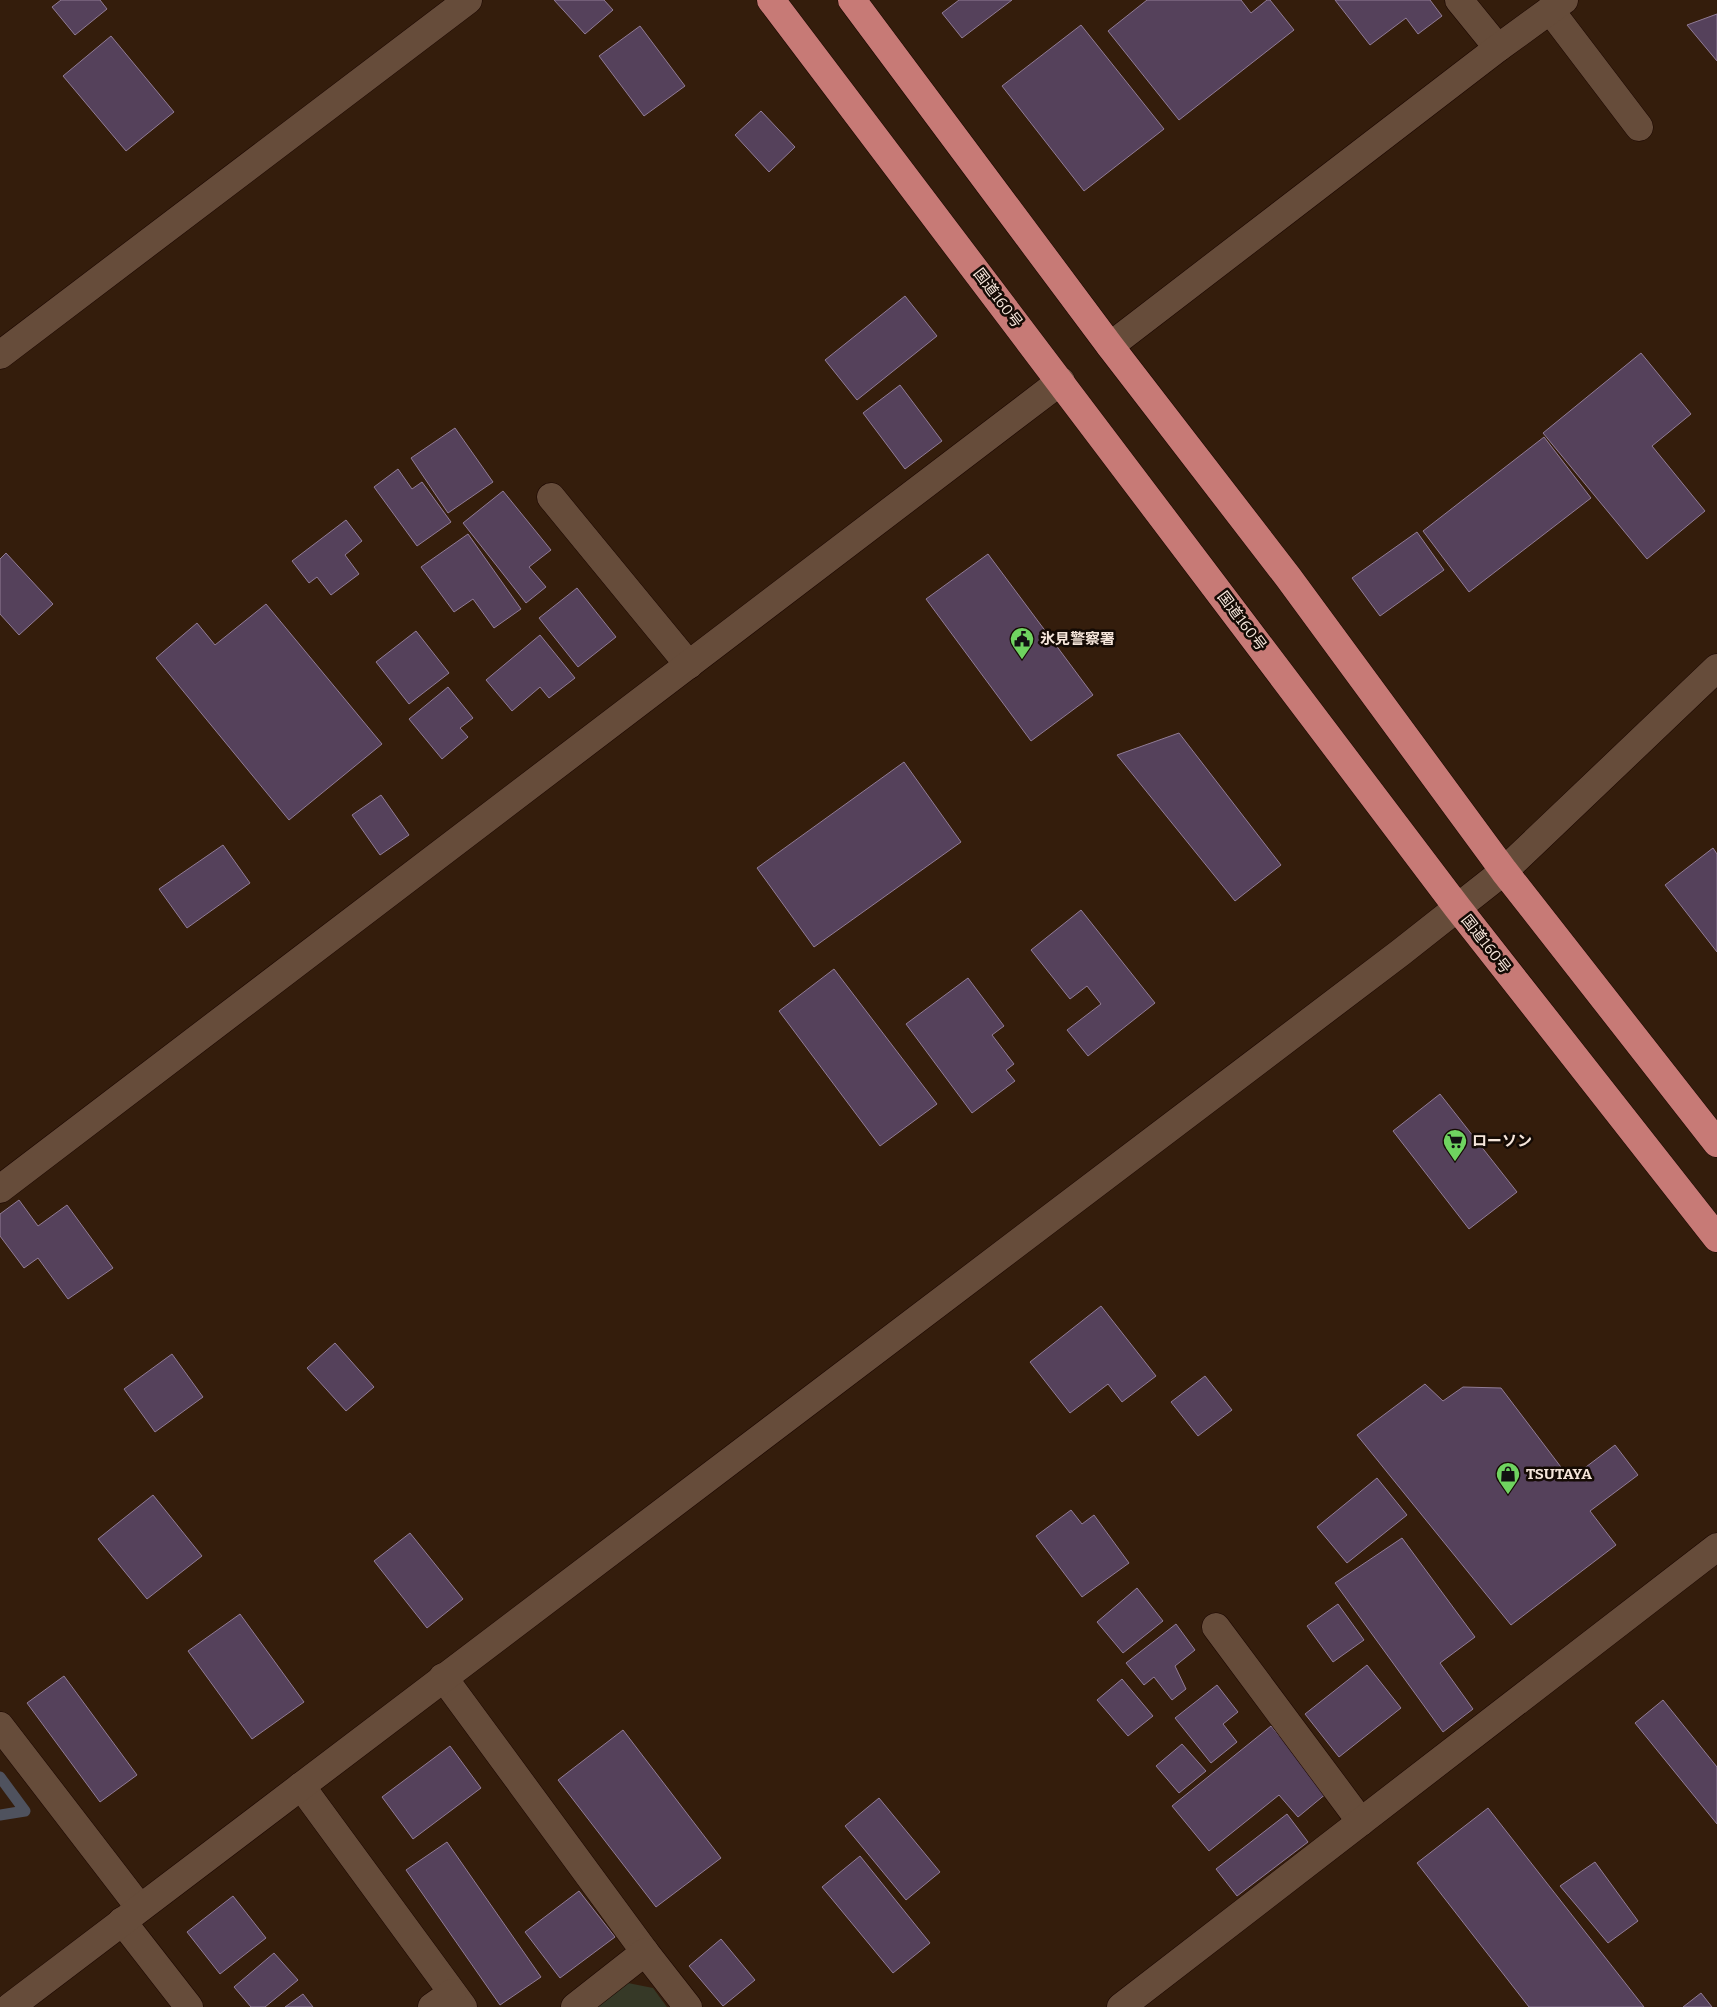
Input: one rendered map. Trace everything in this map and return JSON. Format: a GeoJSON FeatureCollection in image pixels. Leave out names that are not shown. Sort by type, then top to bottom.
{"type":"FeatureCollection","features":[{"type":"Feature","properties":{"kind":"highway","name":"国道160号"},"geometry":{"type":"LineString","coordinates":[[771,0],[1457,907],[1717,1238]]}},
{"type":"Feature","properties":{"kind":"highway"},"geometry":{"type":"LineString","coordinates":[[852,0],[1110,346],[1288,577],[1504,871],[1717,1143]]}},
{"type":"Feature","properties":{"kind":"street"},"geometry":{"type":"LineString","coordinates":[[0,355],[468,0]]}},
{"type":"Feature","properties":{"kind":"street"},"geometry":{"type":"LineString","coordinates":[[1459,0],[1498,48]]}},
{"type":"Feature","properties":{"kind":"street"},"geometry":{"type":"LineString","coordinates":[[1110,346],[1498,48],[1557,5],[1639,127]]}},
{"type":"Feature","properties":{"kind":"street"},"geometry":{"type":"LineString","coordinates":[[0,1188],[1061,381]]}},
{"type":"Feature","properties":{"kind":"street"},"geometry":{"type":"LineString","coordinates":[[551,497],[689,665]]}},
{"type":"Feature","properties":{"kind":"street"},"geometry":{"type":"LineString","coordinates":[[10,2007],[1400,953],[1504,871],[1717,668]]}},
{"type":"Feature","properties":{"kind":"street"},"geometry":{"type":"LineString","coordinates":[[1121,2007],[1717,1547]]}},
{"type":"Feature","properties":{"kind":"street"},"geometry":{"type":"LineString","coordinates":[[1216,1627],[1361,1822]]}},
{"type":"Feature","properties":{"kind":"street"},"geometry":{"type":"LineString","coordinates":[[443,1677],[645,1952],[688,2007]]}},
{"type":"Feature","properties":{"kind":"street"},"geometry":{"type":"LineString","coordinates":[[0,1726],[131,1914],[189,2007]]}},
{"type":"Feature","properties":{"kind":"street"},"geometry":{"type":"LineString","coordinates":[[301,1786],[449,2002]]}},
{"type":"Feature","properties":{"kind":"street"},"geometry":{"type":"LineString","coordinates":[[575,2007],[645,1952]]}},
{"type":"Feature","properties":{"kind":"green space"},"geometry":{"type":"Polygon","coordinates":[[[628,1983],[653,1988],[667,2007],[595,2007],[628,1983]]]}},
{"type":"Feature","properties":{"kind":"building"},"geometry":{"type":"Polygon","coordinates":[[[61,0],[100,0],[107,9],[75,35],[52,7],[61,0]]]}},
{"type":"Feature","properties":{"kind":"building"},"geometry":{"type":"Polygon","coordinates":[[[554,0],[604,0],[613,10],[585,34],[554,0]]]}},
{"type":"Feature","properties":{"kind":"building"},"geometry":{"type":"Polygon","coordinates":[[[959,0],[1012,0],[962,38],[942,13],[959,0]]]}},
{"type":"Feature","properties":{"kind":"building"},"geometry":{"type":"Polygon","coordinates":[[[1147,0],[1241,0],[1251,13],[1267,0],[1270,0],[1294,30],[1179,120],[1108,31],[1147,0]]]}},
{"type":"Feature","properties":{"kind":"building"},"geometry":{"type":"Polygon","coordinates":[[[1335,0],[1430,0],[1442,16],[1418,34],[1406,18],[1370,45],[1335,0]]]}},
{"type":"Feature","properties":{"kind":"building"},"geometry":{"type":"Polygon","coordinates":[[[1717,14],[1717,61],[1687,25],[1717,14]]]}},
{"type":"Feature","properties":{"kind":"building"},"geometry":{"type":"Polygon","coordinates":[[[1081,25],[1164,129],[1084,191],[1002,86],[1081,25]]]}},
{"type":"Feature","properties":{"kind":"building"},"geometry":{"type":"Polygon","coordinates":[[[640,26],[685,86],[644,116],[599,56],[640,26]]]}},
{"type":"Feature","properties":{"kind":"building"},"geometry":{"type":"Polygon","coordinates":[[[111,36],[174,112],[126,151],[63,76],[111,36]]]}},
{"type":"Feature","properties":{"kind":"building"},"geometry":{"type":"Polygon","coordinates":[[[761,111],[795,147],[769,172],[735,135],[761,111]]]}},
{"type":"Feature","properties":{"kind":"building"},"geometry":{"type":"Polygon","coordinates":[[[905,296],[937,336],[857,400],[825,360],[905,296]]]}},
{"type":"Feature","properties":{"kind":"building"},"geometry":{"type":"Polygon","coordinates":[[[1641,353],[1691,414],[1652,446],[1705,511],[1647,559],[1543,433],[1641,353]]]}},
{"type":"Feature","properties":{"kind":"building"},"geometry":{"type":"Polygon","coordinates":[[[900,385],[942,441],[905,469],[863,413],[900,385]]]}},
{"type":"Feature","properties":{"kind":"building"},"geometry":{"type":"Polygon","coordinates":[[[455,428],[493,482],[448,513],[411,458],[455,428]]]}},
{"type":"Feature","properties":{"kind":"building"},"geometry":{"type":"Polygon","coordinates":[[[1544,437],[1591,498],[1469,592],[1423,531],[1544,437]]]}},
{"type":"Feature","properties":{"kind":"building"},"geometry":{"type":"Polygon","coordinates":[[[398,469],[412,489],[422,482],[451,522],[417,546],[374,487],[398,469]]]}},
{"type":"Feature","properties":{"kind":"building"},"geometry":{"type":"Polygon","coordinates":[[[503,491],[551,550],[529,567],[546,587],[526,603],[463,523],[503,491]]]}},
{"type":"Feature","properties":{"kind":"building"},"geometry":{"type":"Polygon","coordinates":[[[346,520],[362,541],[345,555],[359,574],[331,595],[317,577],[309,583],[292,561],[346,520]]]}},
{"type":"Feature","properties":{"kind":"building"},"geometry":{"type":"Polygon","coordinates":[[[1417,532],[1444,570],[1380,616],[1352,578],[1417,532]]]}},
{"type":"Feature","properties":{"kind":"building"},"geometry":{"type":"Polygon","coordinates":[[[468,534],[521,609],[494,628],[473,599],[454,612],[421,567],[468,534]]]}},
{"type":"Feature","properties":{"kind":"building"},"geometry":{"type":"Polygon","coordinates":[[[6,553],[53,604],[19,635],[0,614],[0,559],[6,553]]]}},
{"type":"Feature","properties":{"kind":"building"},"geometry":{"type":"Polygon","coordinates":[[[988,554],[1093,695],[1031,741],[926,599],[988,554]]]}},
{"type":"Feature","properties":{"kind":"building"},"geometry":{"type":"Polygon","coordinates":[[[577,588],[616,637],[578,667],[539,618],[577,588]]]}},
{"type":"Feature","properties":{"kind":"building"},"geometry":{"type":"Polygon","coordinates":[[[266,604],[382,744],[289,820],[156,658],[197,623],[215,645],[266,604]]]}},
{"type":"Feature","properties":{"kind":"building"},"geometry":{"type":"Polygon","coordinates":[[[416,631],[449,673],[409,704],[376,662],[416,631]]]}},
{"type":"Feature","properties":{"kind":"building"},"geometry":{"type":"Polygon","coordinates":[[[540,635],[575,678],[549,698],[540,687],[512,711],[486,680],[540,635]]]}},
{"type":"Feature","properties":{"kind":"building"},"geometry":{"type":"Polygon","coordinates":[[[448,687],[473,718],[460,728],[468,737],[442,759],[409,719],[448,687]]]}},
{"type":"Feature","properties":{"kind":"building"},"geometry":{"type":"Polygon","coordinates":[[[1179,733],[1281,865],[1235,901],[1117,755],[1179,733]]]}},
{"type":"Feature","properties":{"kind":"building"},"geometry":{"type":"Polygon","coordinates":[[[904,762],[961,842],[814,947],[757,868],[904,762]]]}},
{"type":"Feature","properties":{"kind":"building"},"geometry":{"type":"Polygon","coordinates":[[[381,795],[409,835],[380,855],[352,815],[381,795]]]}},
{"type":"Feature","properties":{"kind":"building"},"geometry":{"type":"Polygon","coordinates":[[[223,845],[250,883],[187,928],[159,889],[223,845]]]}},
{"type":"Feature","properties":{"kind":"building"},"geometry":{"type":"Polygon","coordinates":[[[1713,848],[1717,854],[1717,952],[1665,885],[1713,848]]]}},
{"type":"Feature","properties":{"kind":"building"},"geometry":{"type":"Polygon","coordinates":[[[1081,910],[1155,1003],[1088,1056],[1067,1030],[1101,1004],[1087,986],[1070,999],[1031,950],[1081,910]]]}},
{"type":"Feature","properties":{"kind":"building"},"geometry":{"type":"Polygon","coordinates":[[[834,969],[937,1104],[880,1146],[779,1011],[834,969]]]}},
{"type":"Feature","properties":{"kind":"building"},"geometry":{"type":"Polygon","coordinates":[[[968,978],[1004,1026],[992,1035],[1014,1064],[1006,1070],[1015,1081],[972,1113],[906,1024],[968,978]]]}},
{"type":"Feature","properties":{"kind":"building","name":"ローソン"},"geometry":{"type":"Polygon","coordinates":[[[1440,1094],[1517,1192],[1469,1229],[1393,1131],[1440,1094]]]}},
{"type":"Feature","properties":{"kind":"building"},"geometry":{"type":"Polygon","coordinates":[[[19,1200],[38,1226],[67,1205],[113,1268],[68,1299],[38,1258],[24,1268],[0,1236],[0,1214],[19,1200]]]}},
{"type":"Feature","properties":{"kind":"building"},"geometry":{"type":"Polygon","coordinates":[[[1101,1306],[1156,1376],[1122,1402],[1108,1384],[1070,1413],[1030,1362],[1101,1306]]]}},
{"type":"Feature","properties":{"kind":"building"},"geometry":{"type":"Polygon","coordinates":[[[335,1343],[374,1387],[346,1411],[307,1368],[335,1343]]]}},
{"type":"Feature","properties":{"kind":"building"},"geometry":{"type":"Polygon","coordinates":[[[172,1354],[203,1397],[155,1432],[124,1389],[172,1354]]]}},
{"type":"Feature","properties":{"kind":"building"},"geometry":{"type":"Polygon","coordinates":[[[1205,1376],[1232,1410],[1198,1436],[1171,1402],[1205,1376]]]}},
{"type":"Feature","properties":{"kind":"building","name":"TSUTAYA"},"geometry":{"type":"Polygon","coordinates":[[[1425,1384],[1443,1401],[1463,1387],[1501,1388],[1570,1479],[1615,1445],[1638,1475],[1590,1511],[1616,1545],[1511,1625],[1357,1435],[1425,1384]]]}},
{"type":"Feature","properties":{"kind":"building"},"geometry":{"type":"Polygon","coordinates":[[[1377,1478],[1407,1515],[1347,1563],[1317,1527],[1377,1478]]]}},
{"type":"Feature","properties":{"kind":"building"},"geometry":{"type":"Polygon","coordinates":[[[153,1495],[202,1556],[147,1599],[98,1539],[153,1495]]]}},
{"type":"Feature","properties":{"kind":"building"},"geometry":{"type":"Polygon","coordinates":[[[1071,1510],[1082,1524],[1094,1515],[1129,1563],[1082,1597],[1036,1536],[1071,1510]]]}},
{"type":"Feature","properties":{"kind":"building"},"geometry":{"type":"Polygon","coordinates":[[[410,1533],[463,1599],[427,1628],[374,1561],[410,1533]]]}},
{"type":"Feature","properties":{"kind":"building"},"geometry":{"type":"Polygon","coordinates":[[[1402,1538],[1475,1637],[1440,1663],[1473,1709],[1443,1732],[1335,1583],[1402,1538]]]}},
{"type":"Feature","properties":{"kind":"building"},"geometry":{"type":"Polygon","coordinates":[[[1137,1588],[1163,1621],[1123,1653],[1097,1622],[1137,1588]]]}},
{"type":"Feature","properties":{"kind":"building"},"geometry":{"type":"Polygon","coordinates":[[[1338,1604],[1364,1640],[1333,1662],[1307,1626],[1338,1604]]]}},
{"type":"Feature","properties":{"kind":"building"},"geometry":{"type":"Polygon","coordinates":[[[240,1614],[304,1702],[252,1739],[188,1651],[240,1614]]]}},
{"type":"Feature","properties":{"kind":"building"},"geometry":{"type":"Polygon","coordinates":[[[1176,1624],[1195,1650],[1175,1666],[1186,1689],[1172,1700],[1154,1677],[1144,1685],[1126,1663],[1176,1624]]]}},
{"type":"Feature","properties":{"kind":"building"},"geometry":{"type":"Polygon","coordinates":[[[1367,1665],[1401,1708],[1339,1757],[1305,1714],[1367,1665]]]}},
{"type":"Feature","properties":{"kind":"building"},"geometry":{"type":"Polygon","coordinates":[[[64,1676],[137,1775],[100,1802],[27,1703],[64,1676]]]}},
{"type":"Feature","properties":{"kind":"building"},"geometry":{"type":"Polygon","coordinates":[[[1122,1679],[1153,1716],[1128,1736],[1097,1700],[1122,1679]]]}},
{"type":"Feature","properties":{"kind":"building"},"geometry":{"type":"Polygon","coordinates":[[[1217,1685],[1238,1712],[1223,1724],[1237,1742],[1211,1763],[1175,1718],[1217,1685]]]}},
{"type":"Feature","properties":{"kind":"building"},"geometry":{"type":"Polygon","coordinates":[[[1663,1700],[1717,1767],[1717,1824],[1635,1723],[1663,1700]]]}},
{"type":"Feature","properties":{"kind":"building"},"geometry":{"type":"Polygon","coordinates":[[[1271,1726],[1327,1793],[1298,1817],[1279,1795],[1209,1851],[1172,1806],[1271,1726]]]}},
{"type":"Feature","properties":{"kind":"building"},"geometry":{"type":"Polygon","coordinates":[[[623,1730],[721,1858],[656,1907],[558,1780],[623,1730]]]}},
{"type":"Feature","properties":{"kind":"building"},"geometry":{"type":"Polygon","coordinates":[[[1182,1744],[1206,1771],[1179,1793],[1156,1766],[1182,1744]]]}},
{"type":"Feature","properties":{"kind":"building"},"geometry":{"type":"Polygon","coordinates":[[[450,1746],[481,1788],[413,1839],[382,1797],[450,1746]]]}},
{"type":"Feature","properties":{"kind":"building"},"geometry":{"type":"Polygon","coordinates":[[[879,1798],[940,1872],[906,1900],[845,1826],[879,1798]]]}},
{"type":"Feature","properties":{"kind":"building"},"geometry":{"type":"Polygon","coordinates":[[[1488,1808],[1644,2007],[1529,2007],[1417,1863],[1488,1808]]]}},
{"type":"Feature","properties":{"kind":"building"},"geometry":{"type":"Polygon","coordinates":[[[1287,1814],[1308,1842],[1237,1896],[1216,1869],[1287,1814]]]}},
{"type":"Feature","properties":{"kind":"building"},"geometry":{"type":"Polygon","coordinates":[[[447,1842],[541,1977],[500,2005],[406,1870],[447,1842]]]}},
{"type":"Feature","properties":{"kind":"building"},"geometry":{"type":"Polygon","coordinates":[[[860,1856],[930,1943],[893,1973],[822,1887],[860,1856]]]}},
{"type":"Feature","properties":{"kind":"building"},"geometry":{"type":"Polygon","coordinates":[[[1595,1862],[1638,1921],[1608,1943],[1560,1886],[1595,1862]]]}},
{"type":"Feature","properties":{"kind":"building"},"geometry":{"type":"Polygon","coordinates":[[[579,1891],[615,1937],[560,1978],[525,1932],[579,1891]]]}},
{"type":"Feature","properties":{"kind":"building"},"geometry":{"type":"Polygon","coordinates":[[[233,1896],[266,1938],[220,1974],[187,1932],[233,1896]]]}},
{"type":"Feature","properties":{"kind":"building"},"geometry":{"type":"Polygon","coordinates":[[[721,1939],[755,1980],[723,2006],[689,1966],[721,1939]]]}},
{"type":"Feature","properties":{"kind":"building"},"geometry":{"type":"Polygon","coordinates":[[[274,1953],[298,1980],[265,2007],[251,2007],[234,1987],[274,1953]]]}},
{"type":"Feature","properties":{"kind":"building"},"geometry":{"type":"Polygon","coordinates":[[[1701,1993],[1712,2007],[1683,2007],[1701,1993]]]}},
{"type":"Feature","properties":{"kind":"building"},"geometry":{"type":"Polygon","coordinates":[[[303,1994],[313,2007],[285,2007],[303,1994]]]}},
{"type":"Feature","properties":{"kind":"waterway"},"geometry":{"type":"LineString","coordinates":[[0,1777],[25,1811],[0,1815]]}},
{"type":"Feature","properties":{"kind":"place","name":"氷見警察署"},"geometry":{"type":"Point","coordinates":[1022,660]}},
{"type":"Feature","properties":{"kind":"place","name":"ローソン"},"geometry":{"type":"Point","coordinates":[1455,1162]}},
{"type":"Feature","properties":{"kind":"place","name":"TSUTAYA"},"geometry":{"type":"Point","coordinates":[1508,1495]}}]}
